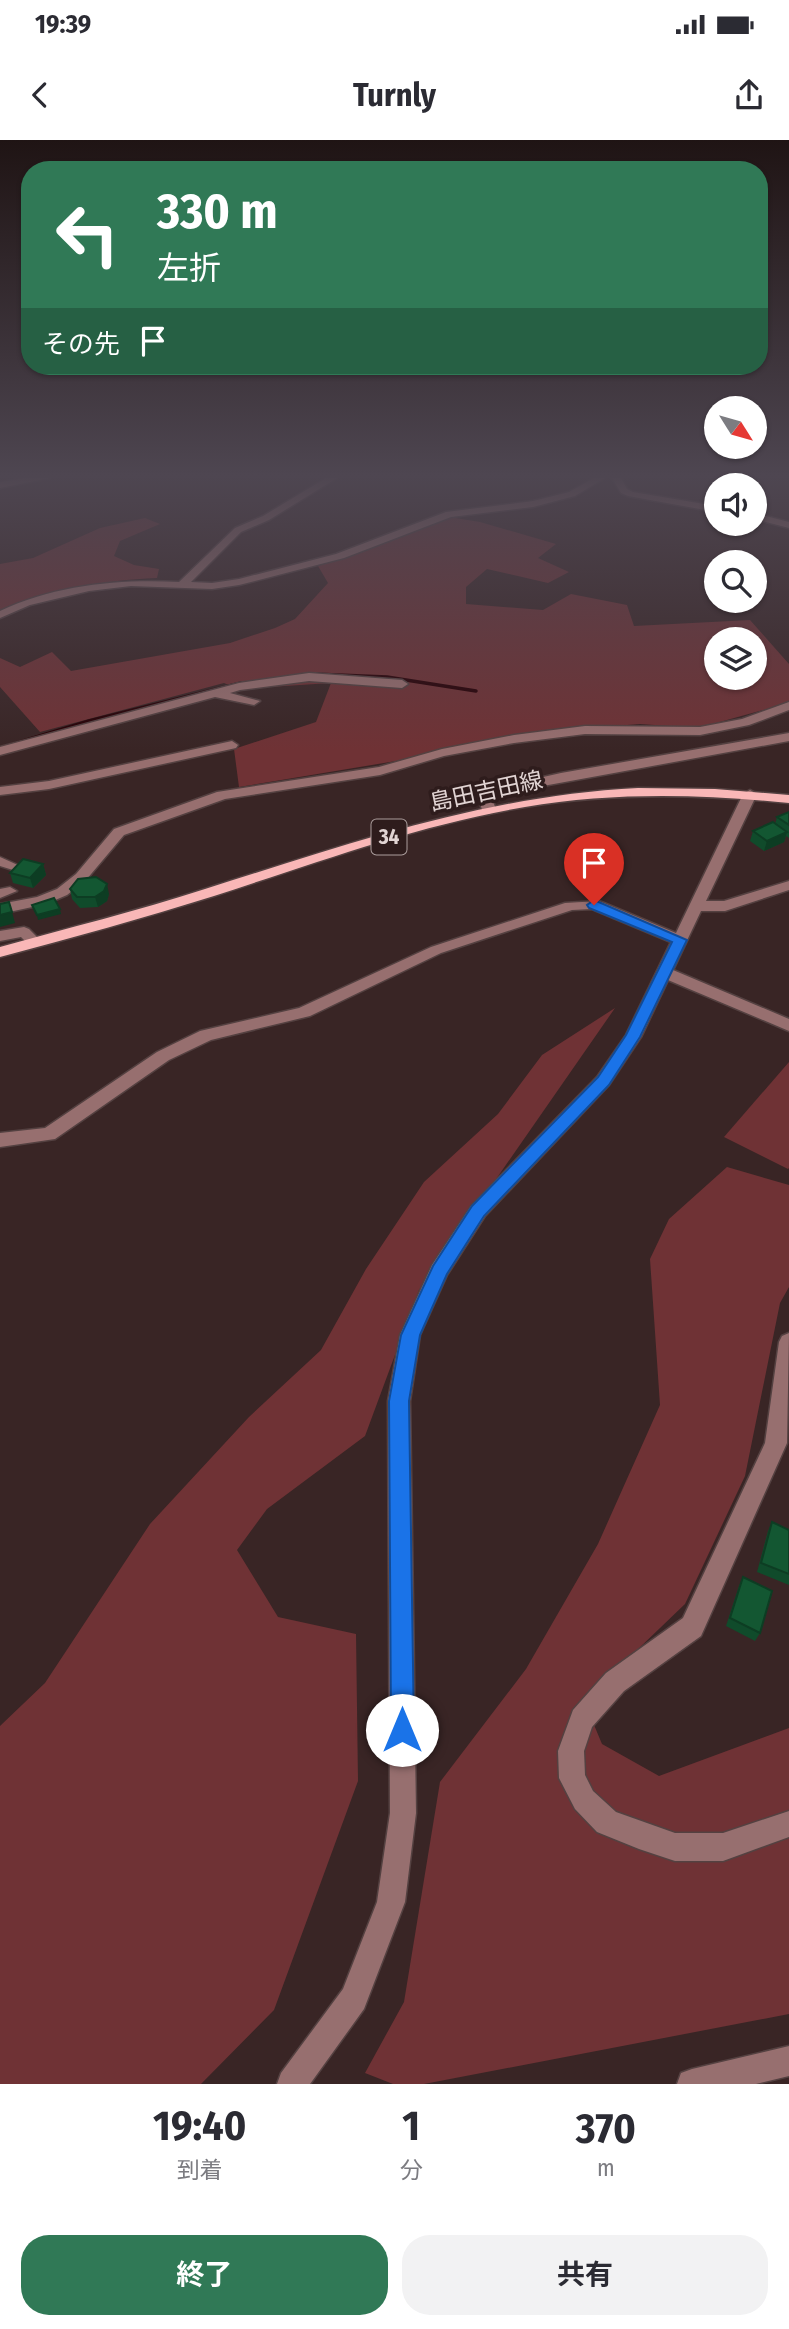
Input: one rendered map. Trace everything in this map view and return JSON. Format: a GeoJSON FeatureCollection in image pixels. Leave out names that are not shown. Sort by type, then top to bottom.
{"type":"FeatureCollection","features":[{"type":"Feature","properties":{"kind":"main road","name":"島田吉田線"},"geometry":{"type":"LineString","coordinates":[[0,952],[489,810],[555,800],[629,794],[750,794],[789,799]]}},
{"type":"Feature","properties":{"kind":"street"},"geometry":{"type":"LineString","coordinates":[[184,584],[199,569]]}},
{"type":"Feature","properties":{"kind":"street"},"geometry":{"type":"LineString","coordinates":[[0,615],[26,603],[89,588],[131,583],[212,586],[292,569]]}},
{"type":"Feature","properties":{"kind":"street"},"geometry":{"type":"LineString","coordinates":[[0,751],[213,694],[309,677],[402,684]]}},
{"type":"Feature","properties":{"kind":"street"},"geometry":{"type":"LineString","coordinates":[[213,694],[254,701]]}},
{"type":"Feature","properties":{"kind":"street"},"geometry":{"type":"LineString","coordinates":[[0,909],[41,901],[62,892],[81,877],[119,832],[222,795],[380,771],[442,753],[514,739],[585,730],[700,731],[745,722],[789,706]]}},
{"type":"Feature","properties":{"kind":"street"},"geometry":{"type":"LineString","coordinates":[[489,810],[486,799],[517,787],[561,777],[787,739]]}},
{"type":"Feature","properties":{"kind":"street"},"geometry":{"type":"LineString","coordinates":[[0,791],[49,785],[232,745]]}},
{"type":"Feature","properties":{"kind":"street"},"geometry":{"type":"LineString","coordinates":[[297,2082],[354,1999],[391,1902],[403,1813],[399,1401],[410,1335],[439,1271],[478,1211],[603,1081],[633,1037],[750,794]]}},
{"type":"Feature","properties":{"kind":"street"},"geometry":{"type":"LineString","coordinates":[[697,906],[725,906],[789,885]]}},
{"type":"Feature","properties":{"kind":"street"},"geometry":{"type":"LineString","coordinates":[[1,1139],[49,1134],[163,1056],[206,1035],[304,1013],[436,950],[570,906],[594,905],[680,940]]}},
{"type":"Feature","properties":{"kind":"street"},"geometry":{"type":"LineString","coordinates":[[0,936],[24,932],[34,942]]}},
{"type":"Feature","properties":{"kind":"street"},"geometry":{"type":"LineString","coordinates":[[664,972],[789,1025]]}},
{"type":"Feature","properties":{"kind":"street"},"geometry":{"type":"LineString","coordinates":[[789,1342],[776,1443],[692,1627],[615,1682],[582,1719],[571,1751],[572,1778],[584,1800],[607,1822],[639,1835],[676,1847],[723,1847],[789,1824]]}},
{"type":"Feature","properties":{"kind":"street"},"geometry":{"type":"LineString","coordinates":[[692,2084],[789,2061]]}},
{"type":"Feature","properties":{"kind":"shaded area"},"geometry":{"type":"Polygon","coordinates":[[[0,569],[159,569],[157,578],[116,581],[77,588],[0,611],[0,569]]]}},
{"type":"Feature","properties":{"kind":"shaded area"},"geometry":{"type":"Polygon","coordinates":[[[320,569],[562,569],[569,572],[548,583],[487,569],[466,587],[466,604],[543,610],[571,594],[627,605],[634,626],[750,620],[756,627],[704,627],[704,690],[767,690],[767,639],[789,664],[789,703],[698,728],[640,724],[526,733],[396,761],[239,787],[234,749],[316,722],[331,683],[238,689],[224,683],[40,732],[0,687],[0,658],[20,667],[52,652],[71,671],[230,643],[295,619],[328,583],[320,569]]]}},
{"type":"Feature","properties":{"kind":"shaded area"},"geometry":{"type":"Polygon","coordinates":[[[615,1008],[419,1290],[365,1436],[267,1509],[237,1550],[278,1617],[356,1634],[358,1781],[274,2010],[201,2084],[0,2084],[0,1726],[45,1683],[150,1524],[249,1417],[321,1350],[366,1269],[424,1182],[498,1114],[542,1055],[615,1008]]]}},
{"type":"Feature","properties":{"kind":"shaded area"},"geometry":{"type":"Polygon","coordinates":[[[789,1062],[789,1168],[788,1169],[724,1137],[789,1062]]]}},
{"type":"Feature","properties":{"kind":"shaded area"},"geometry":{"type":"Polygon","coordinates":[[[727,1167],[789,1185],[789,1287],[780,1303],[745,1476],[685,1604],[584,1701],[602,1744],[659,1776],[789,1728],[789,2014],[424,2084],[393,2084],[365,2073],[404,2002],[440,1782],[526,1669],[598,1544],[660,1405],[650,1259],[669,1219],[727,1167]]]}},
{"type":"Feature","properties":{"kind":"building"},"geometry":{"type":"Polygon","coordinates":[[[789,812],[789,825],[777,817],[789,812]]]}},
{"type":"Feature","properties":{"kind":"building"},"geometry":{"type":"Polygon","coordinates":[[[773,822],[787,832],[767,841],[753,831],[773,822]]]}},
{"type":"Feature","properties":{"kind":"building"},"geometry":{"type":"Polygon","coordinates":[[[23,859],[43,864],[30,878],[10,873],[23,859]]]}},
{"type":"Feature","properties":{"kind":"building"},"geometry":{"type":"Polygon","coordinates":[[[96,877],[107,884],[104,891],[95,897],[77,897],[70,889],[78,879],[96,877]]]}},
{"type":"Feature","properties":{"kind":"building"},"geometry":{"type":"Polygon","coordinates":[[[54,898],[60,909],[37,915],[32,905],[54,898]]]}},
{"type":"Feature","properties":{"kind":"building"},"geometry":{"type":"Polygon","coordinates":[[[9,902],[12,912],[0,915],[0,904],[9,902]]]}},
{"type":"Feature","properties":{"kind":"building"},"geometry":{"type":"Polygon","coordinates":[[[772,1522],[789,1530],[789,1574],[761,1563],[772,1522]]]}},
{"type":"Feature","properties":{"kind":"building"},"geometry":{"type":"Polygon","coordinates":[[[743,1577],[772,1591],[760,1633],[730,1618],[743,1577]]]}},
{"type":"Feature","properties":{"kind":"waterway"},"geometry":{"type":"LineString","coordinates":[[313,674],[387,677],[476,691]]}},
{"type":"Feature","properties":{"kind":"waterway"},"geometry":{"type":"LineString","coordinates":[[0,748],[89,721],[241,683]]}},
{"type":"Feature","properties":{"kind":"route"},"geometry":{"type":"LineString","coordinates":[[402,1730],[399,1401],[410,1335],[439,1271],[478,1211],[603,1081],[633,1037],[680,940],[594,905]]}}]}
